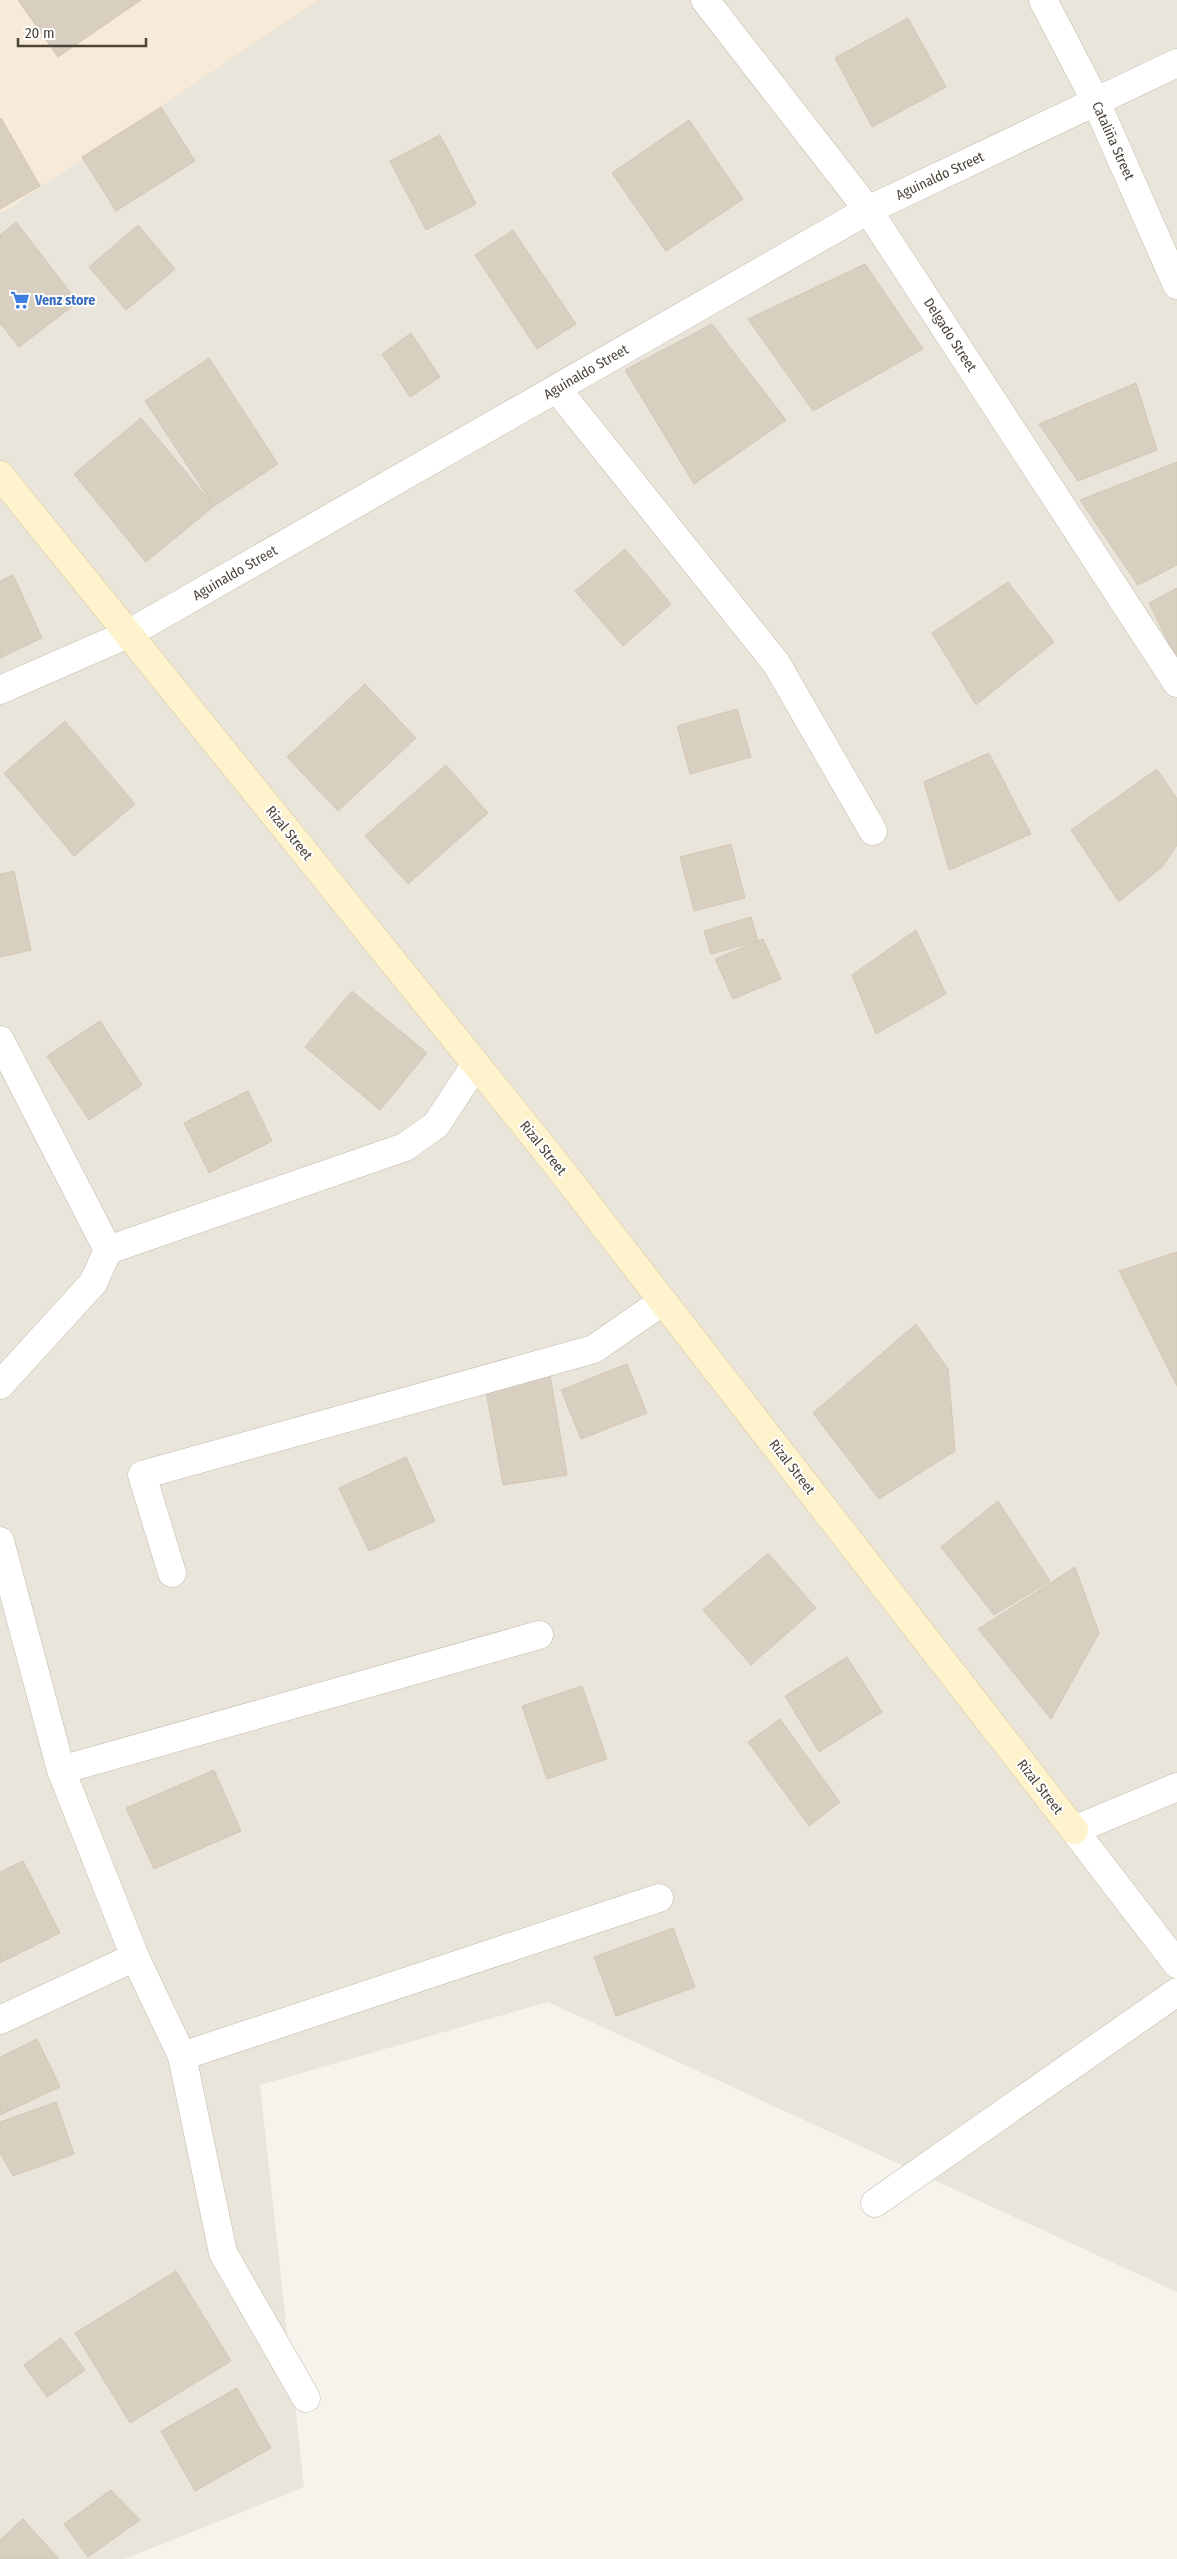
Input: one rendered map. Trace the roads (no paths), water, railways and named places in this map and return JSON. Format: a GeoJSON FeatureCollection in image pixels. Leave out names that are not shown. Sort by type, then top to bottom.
{"type":"FeatureCollection","features":[{"type":"Feature","properties":{"kind":"street","name":"Delgado Street"},"geometry":{"type":"LineString","coordinates":[[705,0],[868,210],[1177,683]]}},
{"type":"Feature","properties":{"kind":"street","name":"Cataliña Street"},"geometry":{"type":"LineString","coordinates":[[1044,0],[1096,102],[1177,285]]}},
{"type":"Feature","properties":{"kind":"street","name":"Aguinaldo Street"},"geometry":{"type":"LineString","coordinates":[[0,690],[128,634],[868,210],[1177,62]]}},
{"type":"Feature","properties":{"kind":"street"},"geometry":{"type":"LineString","coordinates":[[557,389],[776,663],[873,831]]}},
{"type":"Feature","properties":{"kind":"street","name":"Rizal Street"},"geometry":{"type":"LineString","coordinates":[[0,475],[476,1064],[663,1301],[1074,1830]]}},
{"type":"Feature","properties":{"kind":"street"},"geometry":{"type":"LineString","coordinates":[[0,1040],[108,1250]]}},
{"type":"Feature","properties":{"kind":"street"},"geometry":{"type":"LineString","coordinates":[[0,1385],[93,1283],[108,1250],[405,1147],[436,1125],[476,1064]]}},
{"type":"Feature","properties":{"kind":"street"},"geometry":{"type":"LineString","coordinates":[[172,1573],[142,1474],[594,1349],[663,1301]]}},
{"type":"Feature","properties":{"kind":"street"},"geometry":{"type":"LineString","coordinates":[[0,1541],[61,1770],[135,1957],[182,2056],[223,2253],[306,2398]]}},
{"type":"Feature","properties":{"kind":"street"},"geometry":{"type":"LineString","coordinates":[[61,1770],[539,1635]]}},
{"type":"Feature","properties":{"kind":"street"},"geometry":{"type":"LineString","coordinates":[[1177,1787],[1074,1830],[1177,1964]]}},
{"type":"Feature","properties":{"kind":"street"},"geometry":{"type":"LineString","coordinates":[[182,2056],[659,1898]]}},
{"type":"Feature","properties":{"kind":"street"},"geometry":{"type":"LineString","coordinates":[[0,2020],[135,1957]]}},
{"type":"Feature","properties":{"kind":"street"},"geometry":{"type":"LineString","coordinates":[[875,2202],[1177,1992]]}},
{"type":"Feature","properties":{"kind":"place","name":"Venz store"},"geometry":{"type":"Point","coordinates":[20,300]}}]}
